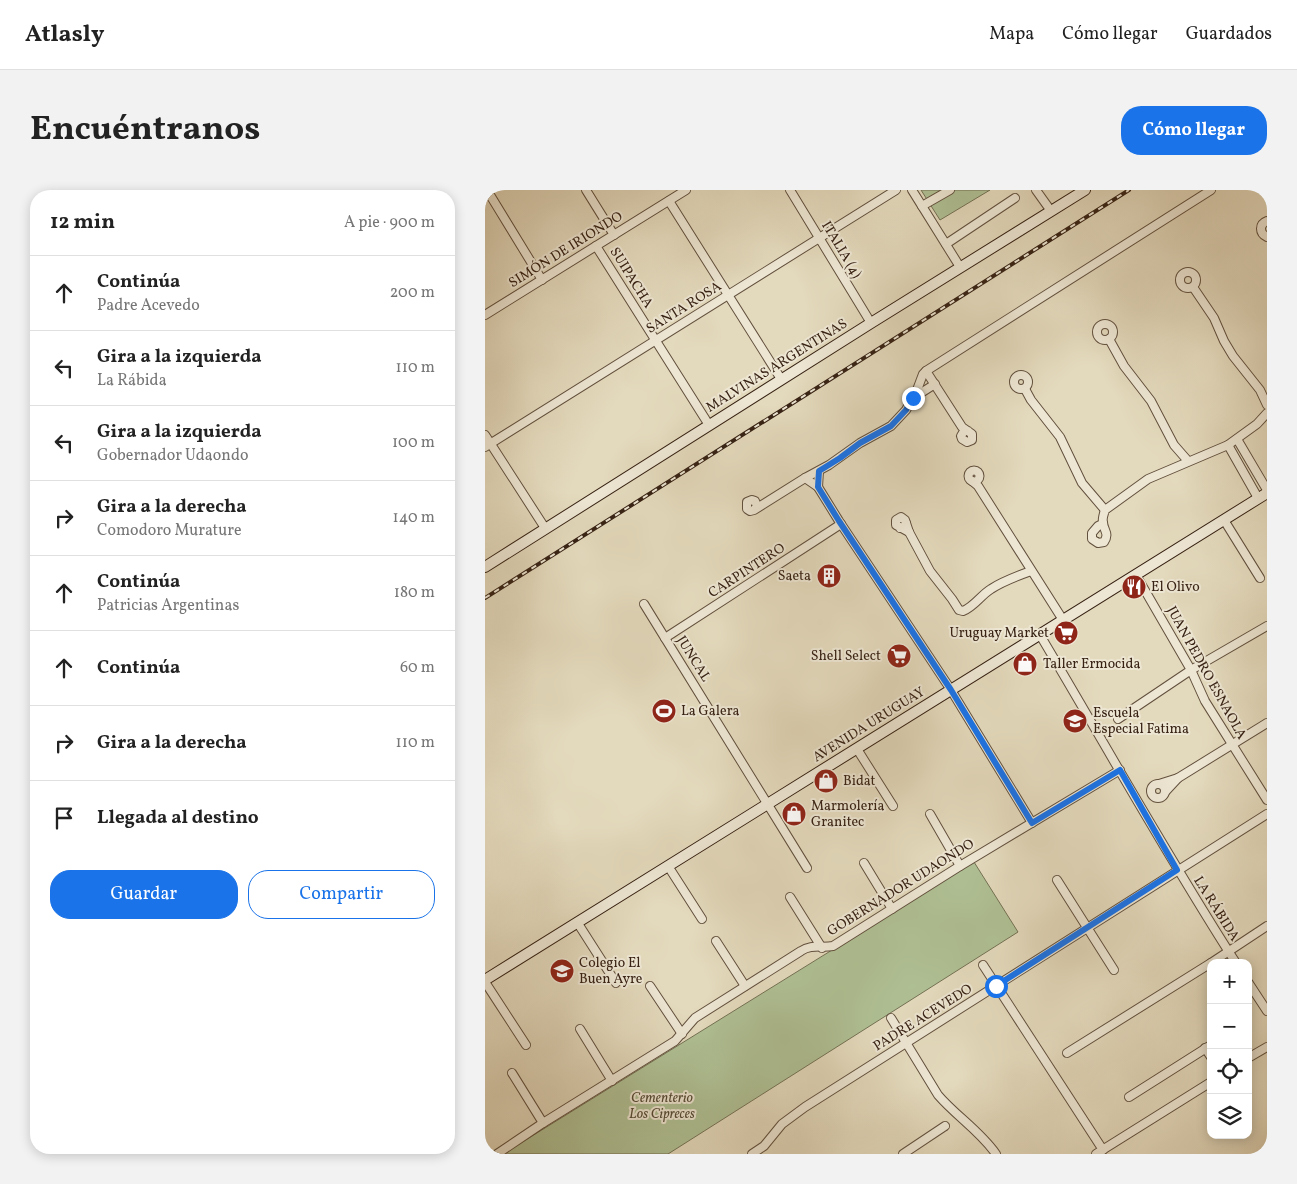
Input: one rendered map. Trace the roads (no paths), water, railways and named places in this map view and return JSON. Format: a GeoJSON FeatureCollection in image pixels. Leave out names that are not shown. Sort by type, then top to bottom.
{"type":"FeatureCollection","features":[{"type":"Feature","properties":{"kind":"main road","name":"MALVINAS ARGENTINAS"},"geometry":{"type":"LineString","coordinates":[[485,567],[781,379],[1085,190]]}},
{"type":"Feature","properties":{"kind":"main road","name":"AVENIDA URUGUAY"},"geometry":{"type":"LineString","coordinates":[[485,981],[1264,494]]}},
{"type":"Feature","properties":{"kind":"street"},"geometry":{"type":"LineString","coordinates":[[487,190],[542,280]]}},
{"type":"Feature","properties":{"kind":"street","name":"SUIPACHA"},"geometry":{"type":"LineString","coordinates":[[586,190],[614,235]]}},
{"type":"Feature","properties":{"kind":"street","name":"SIMÓN DE IRIONDO"},"geometry":{"type":"LineString","coordinates":[[485,315],[686,190]]}},
{"type":"Feature","properties":{"kind":"street","name":"ITALIA (4)"},"geometry":{"type":"LineString","coordinates":[[790,190],[871,323]]}},
{"type":"Feature","properties":{"kind":"street","name":"SANTA ROSA"},"geometry":{"type":"LineString","coordinates":[[488,446],[896,190]]}},
{"type":"Feature","properties":{"kind":"street"},"geometry":{"type":"LineString","coordinates":[[913,190],[960,267]]}},
{"type":"Feature","properties":{"kind":"street"},"geometry":{"type":"LineString","coordinates":[[922,206],[950,190]]}},
{"type":"Feature","properties":{"kind":"street"},"geometry":{"type":"LineString","coordinates":[[1036,190],[1051,211]]}},
{"type":"Feature","properties":{"kind":"street"},"geometry":{"type":"LineString","coordinates":[[755,505],[764,503],[840,458],[860,443],[891,426],[906,410],[926,371],[1211,190]]}},
{"type":"Feature","properties":{"kind":"street"},"geometry":{"type":"LineString","coordinates":[[946,244],[1015,198]]}},
{"type":"Feature","properties":{"kind":"street"},"geometry":{"type":"LineString","coordinates":[[669,201],[781,379]]}},
{"type":"Feature","properties":{"kind":"street"},"geometry":{"type":"LineString","coordinates":[[1267,221],[1262,224],[1261,229],[1267,237]]}},
{"type":"Feature","properties":{"kind":"street","name":"SUIPACHA"},"geometry":{"type":"LineString","coordinates":[[596,246],[709,425]]}},
{"type":"Feature","properties":{"kind":"street"},"geometry":{"type":"LineString","coordinates":[[1193,287],[1214,318],[1233,356],[1260,390],[1267,405]]}},
{"type":"Feature","properties":{"kind":"street"},"geometry":{"type":"LineString","coordinates":[[1109,339],[1124,366],[1151,401],[1174,445],[1188,461]]}},
{"type":"Feature","properties":{"kind":"street"},"geometry":{"type":"LineString","coordinates":[[926,371],[964,430]]}},
{"type":"Feature","properties":{"kind":"street"},"geometry":{"type":"LineString","coordinates":[[913,398],[935,384]]}},
{"type":"Feature","properties":{"kind":"street"},"geometry":{"type":"LineString","coordinates":[[1025,389],[1031,400],[1060,437],[1082,483],[1105,510]]}},
{"type":"Feature","properties":{"kind":"street"},"geometry":{"type":"LineString","coordinates":[[1103,524],[1105,510],[1148,480],[1228,445],[1257,424],[1267,413]]}},
{"type":"Feature","properties":{"kind":"street"},"geometry":{"type":"LineString","coordinates":[[485,435],[488,446],[545,528]]}},
{"type":"Feature","properties":{"kind":"street"},"geometry":{"type":"LineString","coordinates":[[1237,439],[1264,494]]}},
{"type":"Feature","properties":{"kind":"street"},"geometry":{"type":"LineString","coordinates":[[1228,445],[1264,494]]}},
{"type":"Feature","properties":{"kind":"street"},"geometry":{"type":"LineString","coordinates":[[818,487],[819,471]]}},
{"type":"Feature","properties":{"kind":"street"},"geometry":{"type":"LineString","coordinates":[[805,478],[818,487],[951,690],[1032,823]]}},
{"type":"Feature","properties":{"kind":"street"},"geometry":{"type":"LineString","coordinates":[[976,482],[1063,620]]}},
{"type":"Feature","properties":{"kind":"street"},"geometry":{"type":"LineString","coordinates":[[1224,520],[1261,578]]}},
{"type":"Feature","properties":{"kind":"street","name":"CARPINTERO"},"geometry":{"type":"LineString","coordinates":[[665,638],[841,524]]}},
{"type":"Feature","properties":{"kind":"street"},"geometry":{"type":"LineString","coordinates":[[903,526],[909,532],[930,571],[959,610],[966,610],[989,590],[1011,578],[1031,571]]}},
{"type":"Feature","properties":{"kind":"street","name":"JUAN PEDRO ESNAOLA"},"geometry":{"type":"LineString","coordinates":[[1136,575],[1191,670],[1205,701],[1267,800]]}},
{"type":"Feature","properties":{"kind":"street","name":"JUNCAL"},"geometry":{"type":"LineString","coordinates":[[644,604],[807,868]]}},
{"type":"Feature","properties":{"kind":"street"},"geometry":{"type":"LineString","coordinates":[[1118,719],[1191,670],[1267,626]]}},
{"type":"Feature","properties":{"kind":"street","name":"LA RÁBIDA"},"geometry":{"type":"LineString","coordinates":[[1040,634],[1177,870],[1233,959]]}},
{"type":"Feature","properties":{"kind":"street"},"geometry":{"type":"LineString","coordinates":[[1178,778],[1160,798],[1153,797],[1150,792],[1152,787],[1178,778],[1267,723]]}},
{"type":"Feature","properties":{"kind":"street"},"geometry":{"type":"LineString","coordinates":[[857,749],[893,806]]}},
{"type":"Feature","properties":{"kind":"street","name":"GOBERNADOR UDAONDO"},"geometry":{"type":"LineString","coordinates":[[497,1154],[543,1123],[675,1041],[695,1018],[807,946],[822,948],[833,946],[960,866],[1120,770]]}},
{"type":"Feature","properties":{"kind":"street"},"geometry":{"type":"LineString","coordinates":[[1159,784],[1164,787],[1165,792]]}},
{"type":"Feature","properties":{"kind":"street"},"geometry":{"type":"LineString","coordinates":[[930,814],[960,866]]}},
{"type":"Feature","properties":{"kind":"street","name":"PADRE ACEVEDO"},"geometry":{"type":"LineString","coordinates":[[752,1154],[764,1146],[782,1124],[792,1116],[1267,814]]}},
{"type":"Feature","properties":{"kind":"street"},"geometry":{"type":"LineString","coordinates":[[864,863],[892,909]]}},
{"type":"Feature","properties":{"kind":"street"},"geometry":{"type":"LineString","coordinates":[[668,866],[702,919]]}},
{"type":"Feature","properties":{"kind":"street"},"geometry":{"type":"LineString","coordinates":[[1057,880],[1114,970]]}},
{"type":"Feature","properties":{"kind":"street"},"geometry":{"type":"LineString","coordinates":[[790,897],[822,948]]}},
{"type":"Feature","properties":{"kind":"street"},"geometry":{"type":"LineString","coordinates":[[577,922],[616,983]]}},
{"type":"Feature","properties":{"kind":"street"},"geometry":{"type":"LineString","coordinates":[[1218,959],[1267,926]]}},
{"type":"Feature","properties":{"kind":"street"},"geometry":{"type":"LineString","coordinates":[[716,941],[745,986]]}},
{"type":"Feature","properties":{"kind":"street"},"geometry":{"type":"LineString","coordinates":[[983,965],[1099,1152],[1207,1084]]}},
{"type":"Feature","properties":{"kind":"street"},"geometry":{"type":"LineString","coordinates":[[1067,1053],[1207,966]]}},
{"type":"Feature","properties":{"kind":"street"},"geometry":{"type":"LineString","coordinates":[[485,981],[526,1045]]}},
{"type":"Feature","properties":{"kind":"street"},"geometry":{"type":"LineString","coordinates":[[650,986],[682,1034]]}},
{"type":"Feature","properties":{"kind":"street"},"geometry":{"type":"LineString","coordinates":[[1252,988],[1267,1011]]}},
{"type":"Feature","properties":{"kind":"street"},"geometry":{"type":"LineString","coordinates":[[891,1018],[938,1095],[988,1142],[997,1154]]}},
{"type":"Feature","properties":{"kind":"street"},"geometry":{"type":"LineString","coordinates":[[580,1029],[612,1081]]}},
{"type":"Feature","properties":{"kind":"street"},"geometry":{"type":"LineString","coordinates":[[1129,1096],[1207,1047]]}},
{"type":"Feature","properties":{"kind":"street"},"geometry":{"type":"LineString","coordinates":[[1252,1056],[1267,1047]]}},
{"type":"Feature","properties":{"kind":"street"},"geometry":{"type":"LineString","coordinates":[[511,1073],[543,1123]]}},
{"type":"Feature","properties":{"kind":"street"},"geometry":{"type":"LineString","coordinates":[[903,1154],[945,1126]]}},
{"type":"Feature","properties":{"kind":"railway"},"geometry":{"type":"LineString","coordinates":[[485,598],[1129,190]]}},
{"type":"Feature","properties":{"kind":"place","name":"Saeta"},"geometry":{"type":"Point","coordinates":[829,576]}},
{"type":"Feature","properties":{"kind":"place","name":"El Olivo"},"geometry":{"type":"Point","coordinates":[1134,587]}},
{"type":"Feature","properties":{"kind":"place","name":"Uruguay Market"},"geometry":{"type":"Point","coordinates":[1066,633]}},
{"type":"Feature","properties":{"kind":"place","name":"Shell Select"},"geometry":{"type":"Point","coordinates":[899,656]}},
{"type":"Feature","properties":{"kind":"place","name":"Taller Ermocida"},"geometry":{"type":"Point","coordinates":[1025,664]}},
{"type":"Feature","properties":{"kind":"place","name":"La Galera"},"geometry":{"type":"Point","coordinates":[664,711]}},
{"type":"Feature","properties":{"kind":"place","name":"Escuela Especial Fatima"},"geometry":{"type":"Point","coordinates":[1075,721]}},
{"type":"Feature","properties":{"kind":"place","name":"Bidat"},"geometry":{"type":"Point","coordinates":[826,781]}},
{"type":"Feature","properties":{"kind":"place","name":"Marmolería Granitec"},"geometry":{"type":"Point","coordinates":[794,814]}},
{"type":"Feature","properties":{"kind":"place","name":"Colegio El Buen Ayre"},"geometry":{"type":"Point","coordinates":[562,971]}},
{"type":"Feature","properties":{"kind":"park label","name":"Cementerio Los Cipreces"},"geometry":{"type":"Point","coordinates":[662,1106]}}]}
